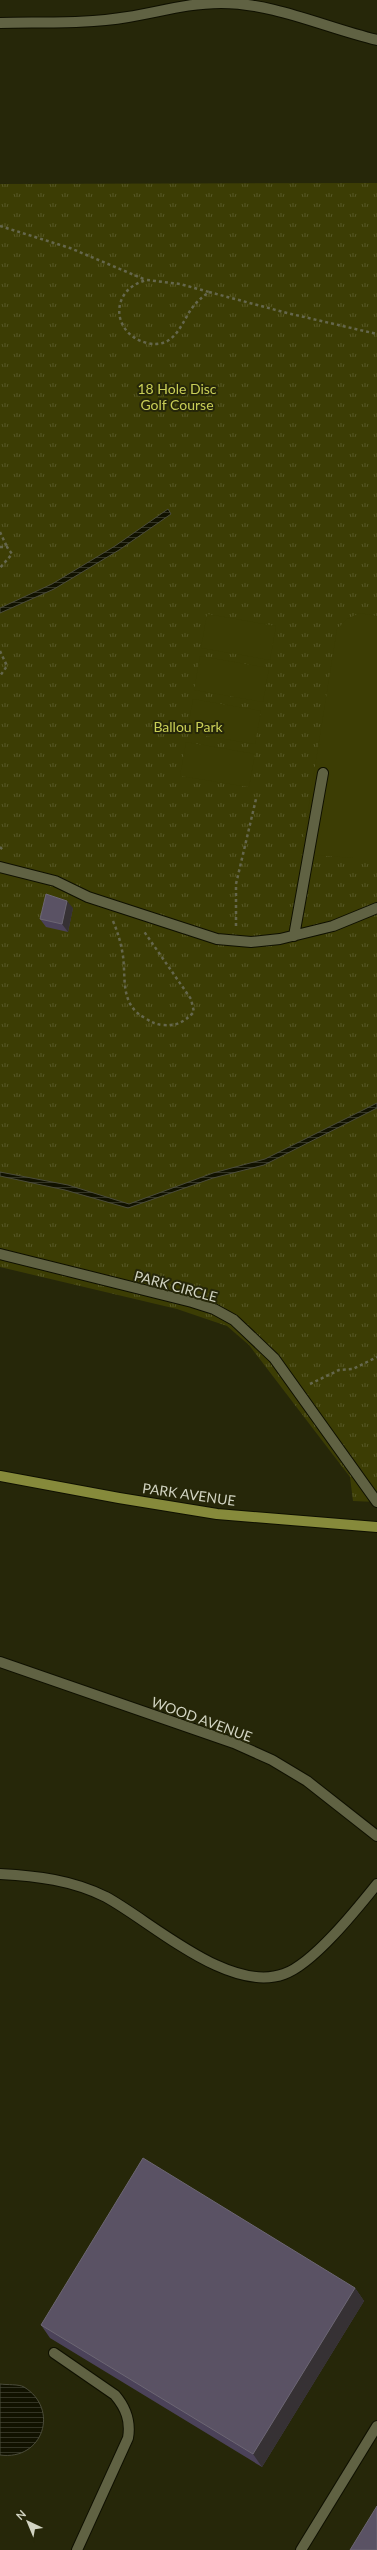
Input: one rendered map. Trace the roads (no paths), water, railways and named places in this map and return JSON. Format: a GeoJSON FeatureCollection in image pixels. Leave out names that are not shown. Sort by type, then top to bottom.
{"type":"FeatureCollection","features":[{"type":"Feature","properties":{"kind":"main road","name":"PARK AVENUE"},"geometry":{"type":"LineString","coordinates":[[0,1476],[217,1514],[377,1527]]}},
{"type":"Feature","properties":{"kind":"street"},"geometry":{"type":"LineString","coordinates":[[0,23],[73,22],[127,17],[185,5],[221,1],[266,7],[337,30],[377,40]]}},
{"type":"Feature","properties":{"kind":"street"},"geometry":{"type":"LineString","coordinates":[[294,936],[323,773]]}},
{"type":"Feature","properties":{"kind":"street"},"geometry":{"type":"LineString","coordinates":[[1,867],[55,881],[105,902],[200,934],[251,942],[294,936],[332,926],[377,908]]}},
{"type":"Feature","properties":{"kind":"street","name":"PARK CIRCLE"},"geometry":{"type":"LineString","coordinates":[[0,1254],[214,1309],[234,1320],[274,1358],[377,1502]]}},
{"type":"Feature","properties":{"kind":"street","name":"WOOD AVENUE"},"geometry":{"type":"LineString","coordinates":[[0,1662],[234,1743],[272,1760],[307,1781],[377,1836]]}},
{"type":"Feature","properties":{"kind":"street"},"geometry":{"type":"LineString","coordinates":[[0,1874],[50,1878],[79,1886],[106,1898],[170,1939],[234,1973],[250,1978],[268,1978],[285,1974],[300,1966],[357,1908],[377,1884]]}},
{"type":"Feature","properties":{"kind":"street"},"geometry":{"type":"LineString","coordinates":[[54,2353],[115,2395],[122,2404],[128,2419],[128,2438],[77,2550]]}},
{"type":"Feature","properties":{"kind":"street"},"geometry":{"type":"LineString","coordinates":[[301,2550],[377,2426]]}},
{"type":"Feature","properties":{"kind":"park label","name":"18 Hole Disc Golf Course"},"geometry":{"type":"Point","coordinates":[177,396]}},
{"type":"Feature","properties":{"kind":"park label","name":"Ballou Park"},"geometry":{"type":"Point","coordinates":[188,726]}}]}
